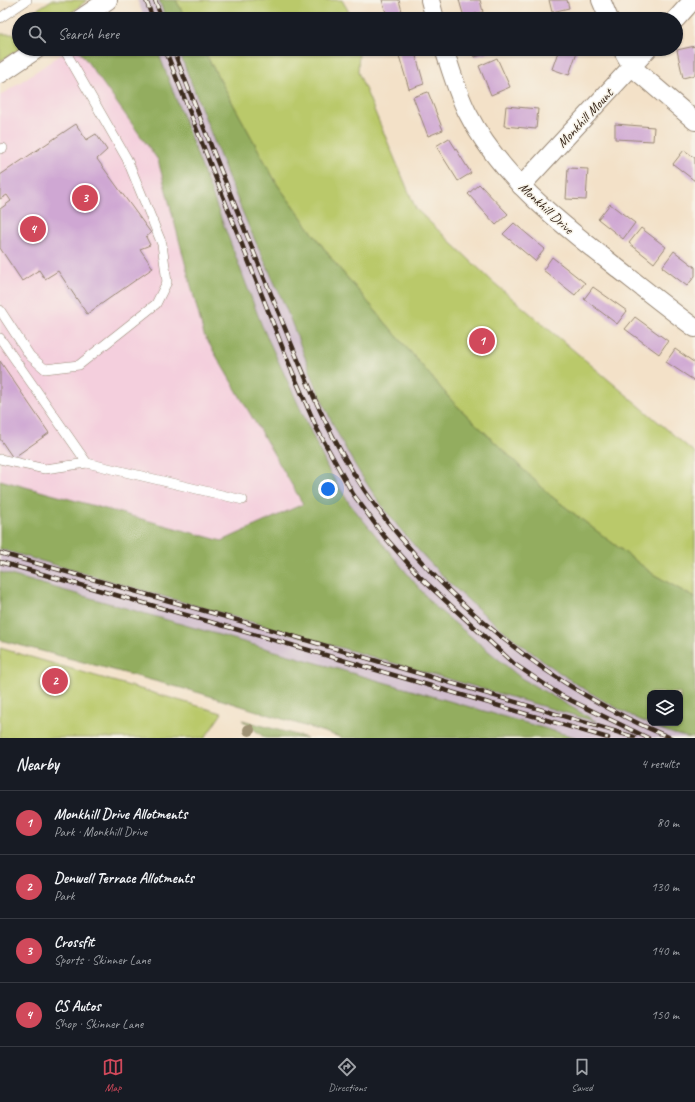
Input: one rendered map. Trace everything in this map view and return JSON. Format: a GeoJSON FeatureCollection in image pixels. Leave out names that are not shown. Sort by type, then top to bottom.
{"type":"FeatureCollection","features":[{"type":"Feature","properties":{"kind":"street"},"geometry":{"type":"LineString","coordinates":[[90,12],[108,0]]}},
{"type":"Feature","properties":{"kind":"street"},"geometry":{"type":"LineString","coordinates":[[430,0],[433,12]]}},
{"type":"Feature","properties":{"kind":"street"},"geometry":{"type":"LineString","coordinates":[[602,0],[606,12]]}},
{"type":"Feature","properties":{"kind":"street"},"geometry":{"type":"LineString","coordinates":[[682,12],[693,0]]}},
{"type":"Feature","properties":{"kind":"street"},"geometry":{"type":"LineString","coordinates":[[0,74],[27,56]]}},
{"type":"Feature","properties":{"kind":"street","name":"Monkhill Drive"},"geometry":{"type":"LineString","coordinates":[[446,56],[459,92],[468,112],[499,161],[521,186],[557,221],[695,328]]}},
{"type":"Feature","properties":{"kind":"street"},"geometry":{"type":"LineString","coordinates":[[626,56],[632,67],[695,121]]}},
{"type":"Feature","properties":{"kind":"street","name":"Monkhill Mount"},"geometry":{"type":"LineString","coordinates":[[521,186],[642,56]]}},
{"type":"Feature","properties":{"kind":"lane"},"geometry":{"type":"LineString","coordinates":[[0,18],[27,0]]}},
{"type":"Feature","properties":{"kind":"lane"},"geometry":{"type":"LineString","coordinates":[[0,310],[30,356],[45,369],[79,365],[156,304],[166,282],[162,244],[127,159],[68,56]]}},
{"type":"Feature","properties":{"kind":"lane"},"geometry":{"type":"LineString","coordinates":[[0,338],[87,463]]}},
{"type":"Feature","properties":{"kind":"lane"},"geometry":{"type":"LineString","coordinates":[[0,460],[45,469],[87,463],[243,500]]}},
{"type":"Feature","properties":{"kind":"shaded area"},"geometry":{"type":"Polygon","coordinates":[[[137,0],[160,0],[165,12],[142,12],[137,0]]]}},
{"type":"Feature","properties":{"kind":"shaded area"},"geometry":{"type":"Polygon","coordinates":[[[59,56],[83,56],[158,160],[204,335],[303,504],[222,541],[0,480],[0,96],[59,56]]]}},
{"type":"Feature","properties":{"kind":"shaded area"},"geometry":{"type":"Polygon","coordinates":[[[160,56],[188,56],[695,679],[695,738],[578,738],[0,572],[0,547],[595,721],[521,678],[434,606],[349,503],[329,471],[262,326],[160,56]]]}},
{"type":"Feature","properties":{"kind":"green space"},"geometry":{"type":"Polygon","coordinates":[[[52,0],[87,0],[72,12],[32,12],[52,0]]]}},
{"type":"Feature","properties":{"kind":"green space"},"geometry":{"type":"Polygon","coordinates":[[[159,0],[176,0],[182,12],[163,12],[159,0]]]}},
{"type":"Feature","properties":{"kind":"green space"},"geometry":{"type":"Polygon","coordinates":[[[176,0],[342,0],[349,12],[182,12],[176,0]]]}},
{"type":"Feature","properties":{"kind":"green space"},"geometry":{"type":"Polygon","coordinates":[[[0,34],[12,34],[12,54],[0,61],[0,34]]]}},
{"type":"Feature","properties":{"kind":"green space"},"geometry":{"type":"Polygon","coordinates":[[[83,56],[160,56],[262,326],[329,471],[349,503],[434,606],[521,678],[597,722],[0,549],[0,480],[222,541],[303,504],[204,335],[158,160],[83,56]]]}},
{"type":"Feature","properties":{"kind":"green space"},"geometry":{"type":"Polygon","coordinates":[[[181,56],[207,56],[277,184],[334,262],[452,401],[551,496],[653,574],[695,598],[695,738],[682,736],[654,726],[683,726],[683,690],[647,690],[647,723],[610,704],[566,677],[500,628],[469,601],[411,542],[385,510],[362,476],[332,423],[282,299],[239,203],[181,56]]]}},
{"type":"Feature","properties":{"kind":"green space"},"geometry":{"type":"Polygon","coordinates":[[[207,56],[359,56],[358,72],[416,209],[493,282],[695,453],[695,598],[653,574],[551,496],[452,401],[334,262],[277,184],[207,56]]]}},
{"type":"Feature","properties":{"kind":"green space"},"geometry":{"type":"Polygon","coordinates":[[[0,572],[578,738],[343,738],[200,693],[0,640],[0,572]]]}},
{"type":"Feature","properties":{"kind":"green space"},"geometry":{"type":"Polygon","coordinates":[[[0,648],[222,713],[205,738],[0,738],[0,648]]]}},
{"type":"Feature","properties":{"kind":"green space"},"geometry":{"type":"Polygon","coordinates":[[[242,720],[307,738],[265,738],[242,720]]]}},
{"type":"Feature","properties":{"kind":"building"},"geometry":{"type":"Polygon","coordinates":[[[382,0],[399,0],[402,12],[386,12],[382,0]]]}},
{"type":"Feature","properties":{"kind":"building"},"geometry":{"type":"Polygon","coordinates":[[[459,0],[480,0],[483,12],[463,12],[459,0]]]}},
{"type":"Feature","properties":{"kind":"building"},"geometry":{"type":"Polygon","coordinates":[[[549,0],[567,0],[569,8],[552,12],[549,0]]]}},
{"type":"Feature","properties":{"kind":"building"},"geometry":{"type":"Polygon","coordinates":[[[695,46],[695,75],[683,78],[678,56],[683,56],[683,49],[695,46]]]}},
{"type":"Feature","properties":{"kind":"building"},"geometry":{"type":"Polygon","coordinates":[[[399,56],[416,56],[424,84],[409,89],[399,56]]]}},
{"type":"Feature","properties":{"kind":"building"},"geometry":{"type":"Polygon","coordinates":[[[557,56],[576,56],[569,75],[552,69],[557,56]]]}},
{"type":"Feature","properties":{"kind":"building"},"geometry":{"type":"Polygon","coordinates":[[[497,58],[510,87],[491,95],[479,66],[497,58]]]}},
{"type":"Feature","properties":{"kind":"building"},"geometry":{"type":"Polygon","coordinates":[[[428,92],[443,130],[428,136],[413,97],[428,92]]]}},
{"type":"Feature","properties":{"kind":"building"},"geometry":{"type":"Polygon","coordinates":[[[506,106],[538,109],[536,129],[504,126],[506,106]]]}},
{"type":"Feature","properties":{"kind":"building"},"geometry":{"type":"Polygon","coordinates":[[[76,124],[86,140],[96,134],[107,150],[97,159],[151,233],[146,237],[150,245],[140,249],[153,268],[87,314],[58,271],[45,279],[39,270],[22,281],[0,248],[0,209],[11,201],[7,195],[0,199],[0,175],[76,124]]]}},
{"type":"Feature","properties":{"kind":"building"},"geometry":{"type":"Polygon","coordinates":[[[615,124],[654,127],[653,141],[615,139],[615,124]]]}},
{"type":"Feature","properties":{"kind":"building"},"geometry":{"type":"Polygon","coordinates":[[[449,138],[471,173],[458,181],[436,146],[449,138]]]}},
{"type":"Feature","properties":{"kind":"building"},"geometry":{"type":"Polygon","coordinates":[[[684,150],[695,158],[695,181],[673,164],[684,150]]]}},
{"type":"Feature","properties":{"kind":"building"},"geometry":{"type":"Polygon","coordinates":[[[568,168],[588,169],[586,200],[566,199],[568,168]]]}},
{"type":"Feature","properties":{"kind":"building"},"geometry":{"type":"Polygon","coordinates":[[[479,184],[508,214],[496,225],[468,194],[479,184]]]}},
{"type":"Feature","properties":{"kind":"building"},"geometry":{"type":"Polygon","coordinates":[[[610,204],[635,223],[623,239],[598,219],[610,204]]]}},
{"type":"Feature","properties":{"kind":"building"},"geometry":{"type":"Polygon","coordinates":[[[514,223],[545,249],[535,261],[503,234],[514,223]]]}},
{"type":"Feature","properties":{"kind":"building"},"geometry":{"type":"Polygon","coordinates":[[[641,228],[666,247],[654,263],[629,243],[641,228]]]}},
{"type":"Feature","properties":{"kind":"building"},"geometry":{"type":"Polygon","coordinates":[[[674,251],[695,267],[695,276],[687,286],[662,267],[674,251]]]}},
{"type":"Feature","properties":{"kind":"building"},"geometry":{"type":"Polygon","coordinates":[[[552,257],[585,283],[575,295],[543,270],[552,257]]]}},
{"type":"Feature","properties":{"kind":"building"},"geometry":{"type":"Polygon","coordinates":[[[593,287],[627,311],[617,324],[584,299],[593,287]]]}},
{"type":"Feature","properties":{"kind":"building"},"geometry":{"type":"Polygon","coordinates":[[[635,317],[668,341],[659,354],[625,329],[635,317]]]}},
{"type":"Feature","properties":{"kind":"building"},"geometry":{"type":"Polygon","coordinates":[[[675,349],[695,363],[695,381],[666,362],[675,349]]]}},
{"type":"Feature","properties":{"kind":"building"},"geometry":{"type":"Polygon","coordinates":[[[0,361],[49,433],[13,458],[0,439],[0,361]]]}},
{"type":"Feature","properties":{"kind":"railway"},"geometry":{"type":"LineString","coordinates":[[146,0],[150,12]]}},
{"type":"Feature","properties":{"kind":"railway"},"geometry":{"type":"LineString","coordinates":[[155,0],[159,12]]}},
{"type":"Feature","properties":{"kind":"railway"},"geometry":{"type":"LineString","coordinates":[[168,56],[289,364],[317,429],[353,494],[384,536],[420,577],[513,663],[562,696],[648,738]]}},
{"type":"Feature","properties":{"kind":"railway"},"geometry":{"type":"LineString","coordinates":[[176,56],[315,400],[338,447],[365,491],[395,531],[428,568],[463,604],[500,636],[540,666],[582,693],[626,717],[671,738]]}},
{"type":"Feature","properties":{"kind":"railway"},"geometry":{"type":"LineString","coordinates":[[0,553],[279,632],[634,737]]}},
{"type":"Feature","properties":{"kind":"railway"},"geometry":{"type":"LineString","coordinates":[[0,562],[281,642],[608,738]]}},
{"type":"Feature","properties":{"kind":"place","name":"Crossfit"},"geometry":{"type":"Point","coordinates":[85,198]}},
{"type":"Feature","properties":{"kind":"place","name":"CS Autos"},"geometry":{"type":"Point","coordinates":[33,229]}},
{"type":"Feature","properties":{"kind":"place","name":"Monkhill Drive Allotments"},"geometry":{"type":"Point","coordinates":[482,341]}},
{"type":"Feature","properties":{"kind":"place","name":"Denwell Terrace Allotments"},"geometry":{"type":"Point","coordinates":[55,681]}}]}
